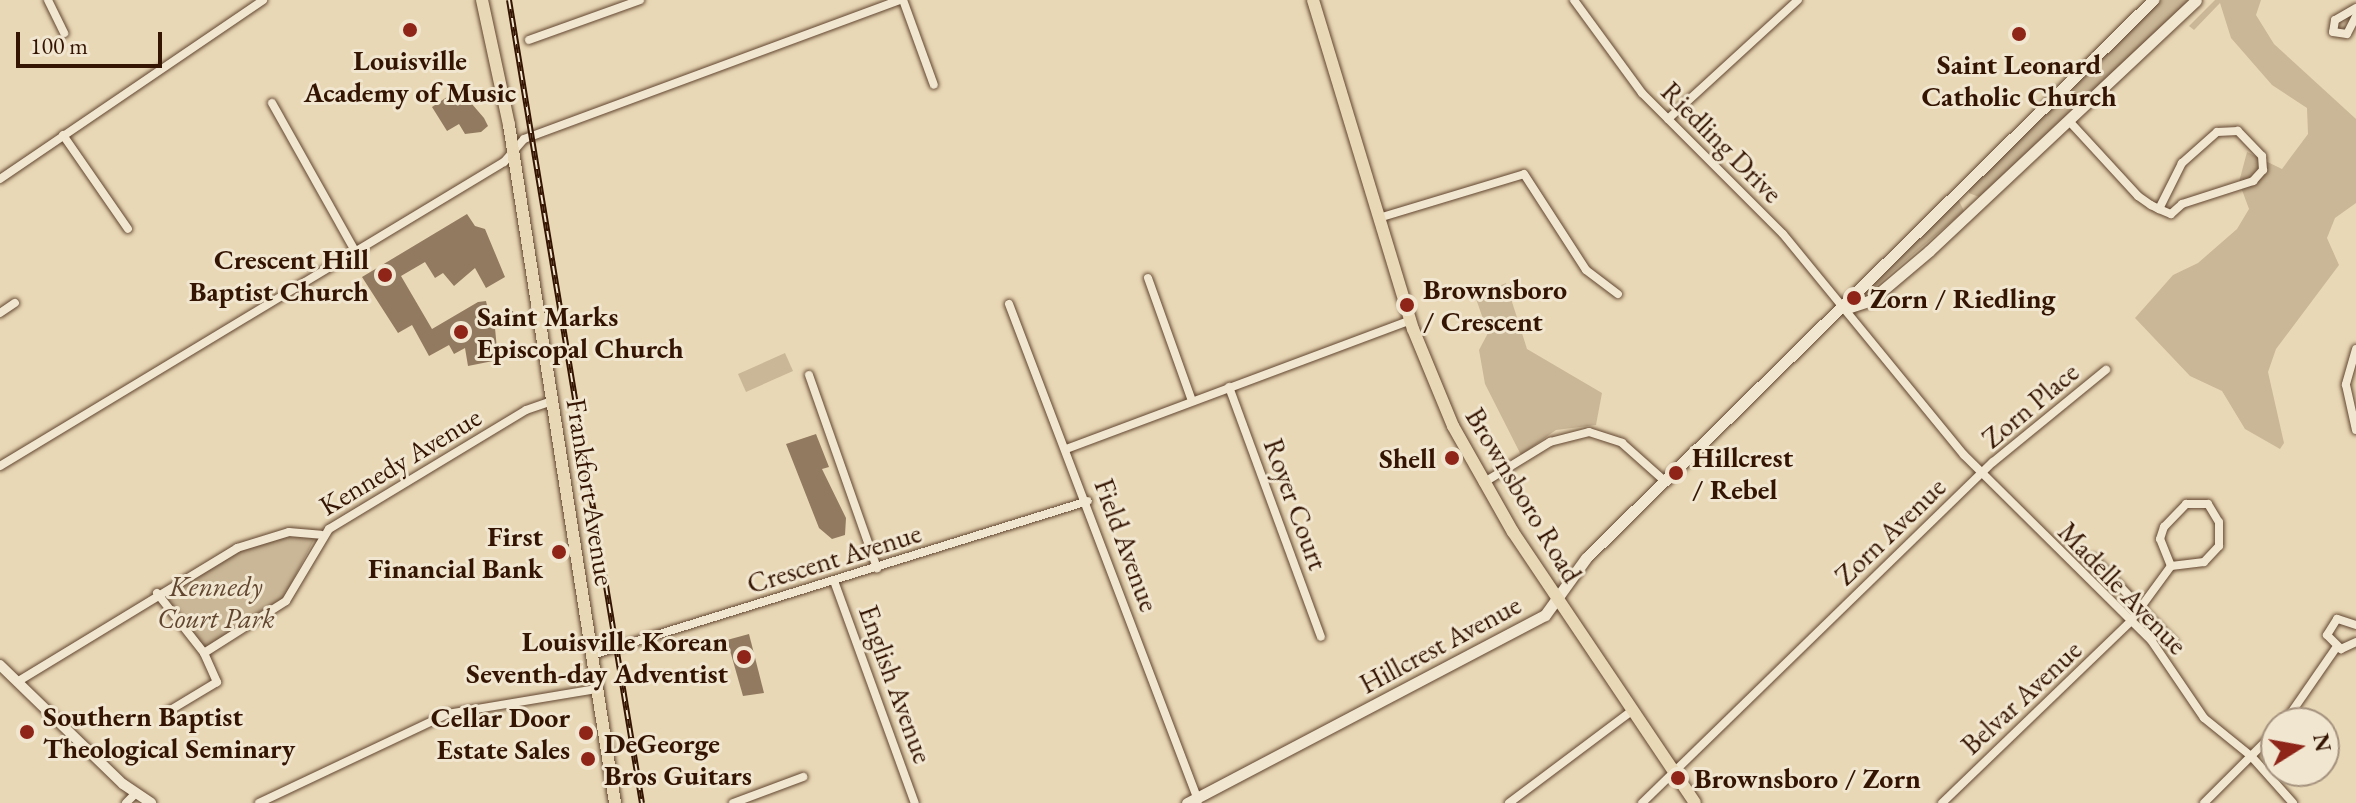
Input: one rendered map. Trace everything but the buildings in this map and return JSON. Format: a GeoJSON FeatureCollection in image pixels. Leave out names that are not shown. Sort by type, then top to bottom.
{"type":"FeatureCollection","features":[{"type":"Feature","properties":{"kind":"main road","name":"Frankfort Avenue"},"geometry":{"type":"LineString","coordinates":[[482,0],[512,150],[615,803]]}},
{"type":"Feature","properties":{"kind":"main road","name":"Brownsboro Road"},"geometry":{"type":"LineString","coordinates":[[1313,0],[1382,217],[1411,320],[1453,426],[1483,483],[1695,803]]}},
{"type":"Feature","properties":{"kind":"main road"},"geometry":{"type":"LineString","coordinates":[[1847,308],[1957,186],[2153,0]]}},
{"type":"Feature","properties":{"kind":"main road"},"geometry":{"type":"LineString","coordinates":[[1847,308],[1871,300],[1918,261],[2196,0]]}},
{"type":"Feature","properties":{"kind":"main road","name":"Hillcrest Avenue"},"geometry":{"type":"LineString","coordinates":[[1194,801],[1531,625],[1557,598],[1586,558],[1847,308]]}},
{"type":"Feature","properties":{"kind":"street"},"geometry":{"type":"LineString","coordinates":[[48,0],[64,33]]}},
{"type":"Feature","properties":{"kind":"street"},"geometry":{"type":"LineString","coordinates":[[0,179],[263,0]]}},
{"type":"Feature","properties":{"kind":"street"},"geometry":{"type":"LineString","coordinates":[[529,40],[640,0]]}},
{"type":"Feature","properties":{"kind":"street"},"geometry":{"type":"LineString","coordinates":[[0,466],[504,162],[524,139],[901,0],[934,85]]}},
{"type":"Feature","properties":{"kind":"street","name":"Riedling Drive"},"geometry":{"type":"LineString","coordinates":[[1574,0],[1668,119],[1847,308]]}},
{"type":"Feature","properties":{"kind":"street"},"geometry":{"type":"LineString","coordinates":[[1668,119],[1798,0]]}},
{"type":"Feature","properties":{"kind":"street"},"geometry":{"type":"LineString","coordinates":[[2356,8],[2335,20],[2333,32],[2347,34],[2356,16]]}},
{"type":"Feature","properties":{"kind":"street"},"geometry":{"type":"LineString","coordinates":[[272,103],[355,251]]}},
{"type":"Feature","properties":{"kind":"street"},"geometry":{"type":"LineString","coordinates":[[2069,121],[2138,196],[2159,209],[2171,214],[2182,204],[2253,181],[2263,170],[2262,156],[2238,131],[2217,132],[2182,163],[2159,209]]}},
{"type":"Feature","properties":{"kind":"street"},"geometry":{"type":"LineString","coordinates":[[63,135],[128,229]]}},
{"type":"Feature","properties":{"kind":"street"},"geometry":{"type":"LineString","coordinates":[[1382,217],[1524,174],[1586,270],[1618,294]]}},
{"type":"Feature","properties":{"kind":"street"},"geometry":{"type":"LineString","coordinates":[[1148,278],[1192,401]]}},
{"type":"Feature","properties":{"kind":"street"},"geometry":{"type":"LineString","coordinates":[[0,313],[15,303]]}},
{"type":"Feature","properties":{"kind":"street","name":"Field Avenue"},"geometry":{"type":"LineString","coordinates":[[1009,304],[1088,501],[1194,801]]}},
{"type":"Feature","properties":{"kind":"street","name":"Zorn Avenue"},"geometry":{"type":"LineString","coordinates":[[1642,803],[1983,475],[1872,346],[1847,308]]}},
{"type":"Feature","properties":{"kind":"street"},"geometry":{"type":"LineString","coordinates":[[1066,449],[1411,320]]}},
{"type":"Feature","properties":{"kind":"street"},"geometry":{"type":"LineString","coordinates":[[2356,349],[2346,385],[2356,430]]}},
{"type":"Feature","properties":{"kind":"street","name":"Zorn Place"},"geometry":{"type":"LineString","coordinates":[[1983,475],[2106,370]]}},
{"type":"Feature","properties":{"kind":"street"},"geometry":{"type":"LineString","coordinates":[[809,375],[877,568]]}},
{"type":"Feature","properties":{"kind":"street","name":"Royer Court"},"geometry":{"type":"LineString","coordinates":[[1229,387],[1321,637]]}},
{"type":"Feature","properties":{"kind":"street","name":"Kennedy Avenue"},"geometry":{"type":"LineString","coordinates":[[17,682],[157,593],[237,548],[289,532],[321,535],[526,410],[552,401]]}},
{"type":"Feature","properties":{"kind":"street"},"geometry":{"type":"LineString","coordinates":[[1483,483],[1550,442],[1589,432],[1622,443],[1666,482]]}},
{"type":"Feature","properties":{"kind":"street","name":"Madelle Avenue"},"geometry":{"type":"LineString","coordinates":[[1983,475],[2162,653],[2204,718],[2251,756],[2293,803]]}},
{"type":"Feature","properties":{"kind":"street","name":"Crescent Avenue"},"geometry":{"type":"LineString","coordinates":[[592,655],[1088,501]]}},
{"type":"Feature","properties":{"kind":"street"},"geometry":{"type":"LineString","coordinates":[[2186,504],[2208,504],[2219,522],[2219,546],[2204,562],[2171,566],[2160,539],[2164,527],[2186,504]]}},
{"type":"Feature","properties":{"kind":"street"},"geometry":{"type":"LineString","coordinates":[[204,653],[286,601],[321,535]]}},
{"type":"Feature","properties":{"kind":"street"},"geometry":{"type":"LineString","coordinates":[[2093,558],[2174,643]]}},
{"type":"Feature","properties":{"kind":"street","name":"Belvar Avenue"},"geometry":{"type":"LineString","coordinates":[[1942,803],[2130,622],[2171,566]]}},
{"type":"Feature","properties":{"kind":"street","name":"English Avenue"},"geometry":{"type":"LineString","coordinates":[[834,581],[915,803]]}},
{"type":"Feature","properties":{"kind":"street"},"geometry":{"type":"LineString","coordinates":[[157,593],[204,653],[215,685],[169,711]]}},
{"type":"Feature","properties":{"kind":"street"},"geometry":{"type":"LineString","coordinates":[[2336,648],[2327,635],[2333,621],[2348,619],[2356,625]]}},
{"type":"Feature","properties":{"kind":"street"},"geometry":{"type":"LineString","coordinates":[[2295,707],[2336,648],[2356,642]]}},
{"type":"Feature","properties":{"kind":"street"},"geometry":{"type":"LineString","coordinates":[[0,665],[136,793],[151,803]]}},
{"type":"Feature","properties":{"kind":"street"},"geometry":{"type":"LineString","coordinates":[[259,803],[447,714],[597,689]]}},
{"type":"Feature","properties":{"kind":"street"},"geometry":{"type":"LineString","coordinates":[[1509,803],[1633,710]]}},
{"type":"Feature","properties":{"kind":"street"},"geometry":{"type":"LineString","coordinates":[[2204,803],[2260,747]]}},
{"type":"Feature","properties":{"kind":"street"},"geometry":{"type":"LineString","coordinates":[[733,803],[803,777]]}},
{"type":"Feature","properties":{"kind":"street"},"geometry":{"type":"LineString","coordinates":[[126,803],[136,793]]}},
{"type":"Feature","properties":{"kind":"green space"},"geometry":{"type":"Polygon","coordinates":[[[2160,0],[2190,0],[1979,197],[1969,193],[1970,180],[2160,0]]]}},
{"type":"Feature","properties":{"kind":"green space"},"geometry":{"type":"Polygon","coordinates":[[[2215,0],[2261,0],[2256,15],[2274,44],[2356,119],[2356,203],[2335,218],[2327,238],[2339,265],[2276,349],[2268,372],[2284,443],[2280,449],[2245,429],[2222,391],[2190,376],[2135,318],[2173,275],[2198,263],[2237,229],[2249,209],[2239,182],[2247,152],[2282,169],[2308,134],[2307,108],[2272,85],[2231,38],[2220,3],[2194,30],[2189,26],[2215,0]]]}},
{"type":"Feature","properties":{"kind":"green space"},"geometry":{"type":"Polygon","coordinates":[[[1957,197],[1964,211],[1863,297],[1866,289],[1957,197]]]}},
{"type":"Feature","properties":{"kind":"green space"},"geometry":{"type":"Polygon","coordinates":[[[1506,283],[1527,349],[1602,393],[1596,425],[1556,430],[1521,455],[1485,384],[1479,350],[1488,333],[1475,296],[1506,283]]]}},
{"type":"Feature","properties":{"kind":"green space"},"geometry":{"type":"Polygon","coordinates":[[[785,353],[793,371],[746,392],[738,374],[785,353]]]}},
{"type":"Feature","properties":{"kind":"green space","name":"Kennedy Court Park"},"geometry":{"type":"Polygon","coordinates":[[[317,534],[280,605],[204,653],[157,593],[237,548],[281,535],[317,534]]]}},
{"type":"Feature","properties":{"kind":"railway"},"geometry":{"type":"LineString","coordinates":[[509,0],[642,803]]}},
{"type":"Feature","properties":{"kind":"place","name":"Louisville Academy of Music"},"geometry":{"type":"Point","coordinates":[410,30]}},
{"type":"Feature","properties":{"kind":"place","name":"Saint Leonard Catholic Church"},"geometry":{"type":"Point","coordinates":[2019,34]}},
{"type":"Feature","properties":{"kind":"place","name":"Crescent Hill Baptist Church"},"geometry":{"type":"Point","coordinates":[385,275]}},
{"type":"Feature","properties":{"kind":"place","name":"Zorn / Riedling"},"geometry":{"type":"Point","coordinates":[1854,298]}},
{"type":"Feature","properties":{"kind":"place","name":"Brownsboro / Crescent"},"geometry":{"type":"Point","coordinates":[1407,305]}},
{"type":"Feature","properties":{"kind":"place","name":"Saint Marks Episcopal Church"},"geometry":{"type":"Point","coordinates":[461,332]}},
{"type":"Feature","properties":{"kind":"place","name":"Shell"},"geometry":{"type":"Point","coordinates":[1452,458]}},
{"type":"Feature","properties":{"kind":"place","name":"Hillcrest / Rebel"},"geometry":{"type":"Point","coordinates":[1676,473]}},
{"type":"Feature","properties":{"kind":"place","name":"First Financial Bank"},"geometry":{"type":"Point","coordinates":[559,552]}},
{"type":"Feature","properties":{"kind":"place","name":"Louisville Korean Seventh-day Adventist"},"geometry":{"type":"Point","coordinates":[744,657]}},
{"type":"Feature","properties":{"kind":"place","name":"Southern Baptist Theological Seminary"},"geometry":{"type":"Point","coordinates":[27,732]}},
{"type":"Feature","properties":{"kind":"place","name":"Cellar Door Estate Sales"},"geometry":{"type":"Point","coordinates":[586,733]}},
{"type":"Feature","properties":{"kind":"place","name":"DeGeorge Bros Guitars"},"geometry":{"type":"Point","coordinates":[588,759]}},
{"type":"Feature","properties":{"kind":"place","name":"Brownsboro / Zorn"},"geometry":{"type":"Point","coordinates":[1678,778]}}]}
